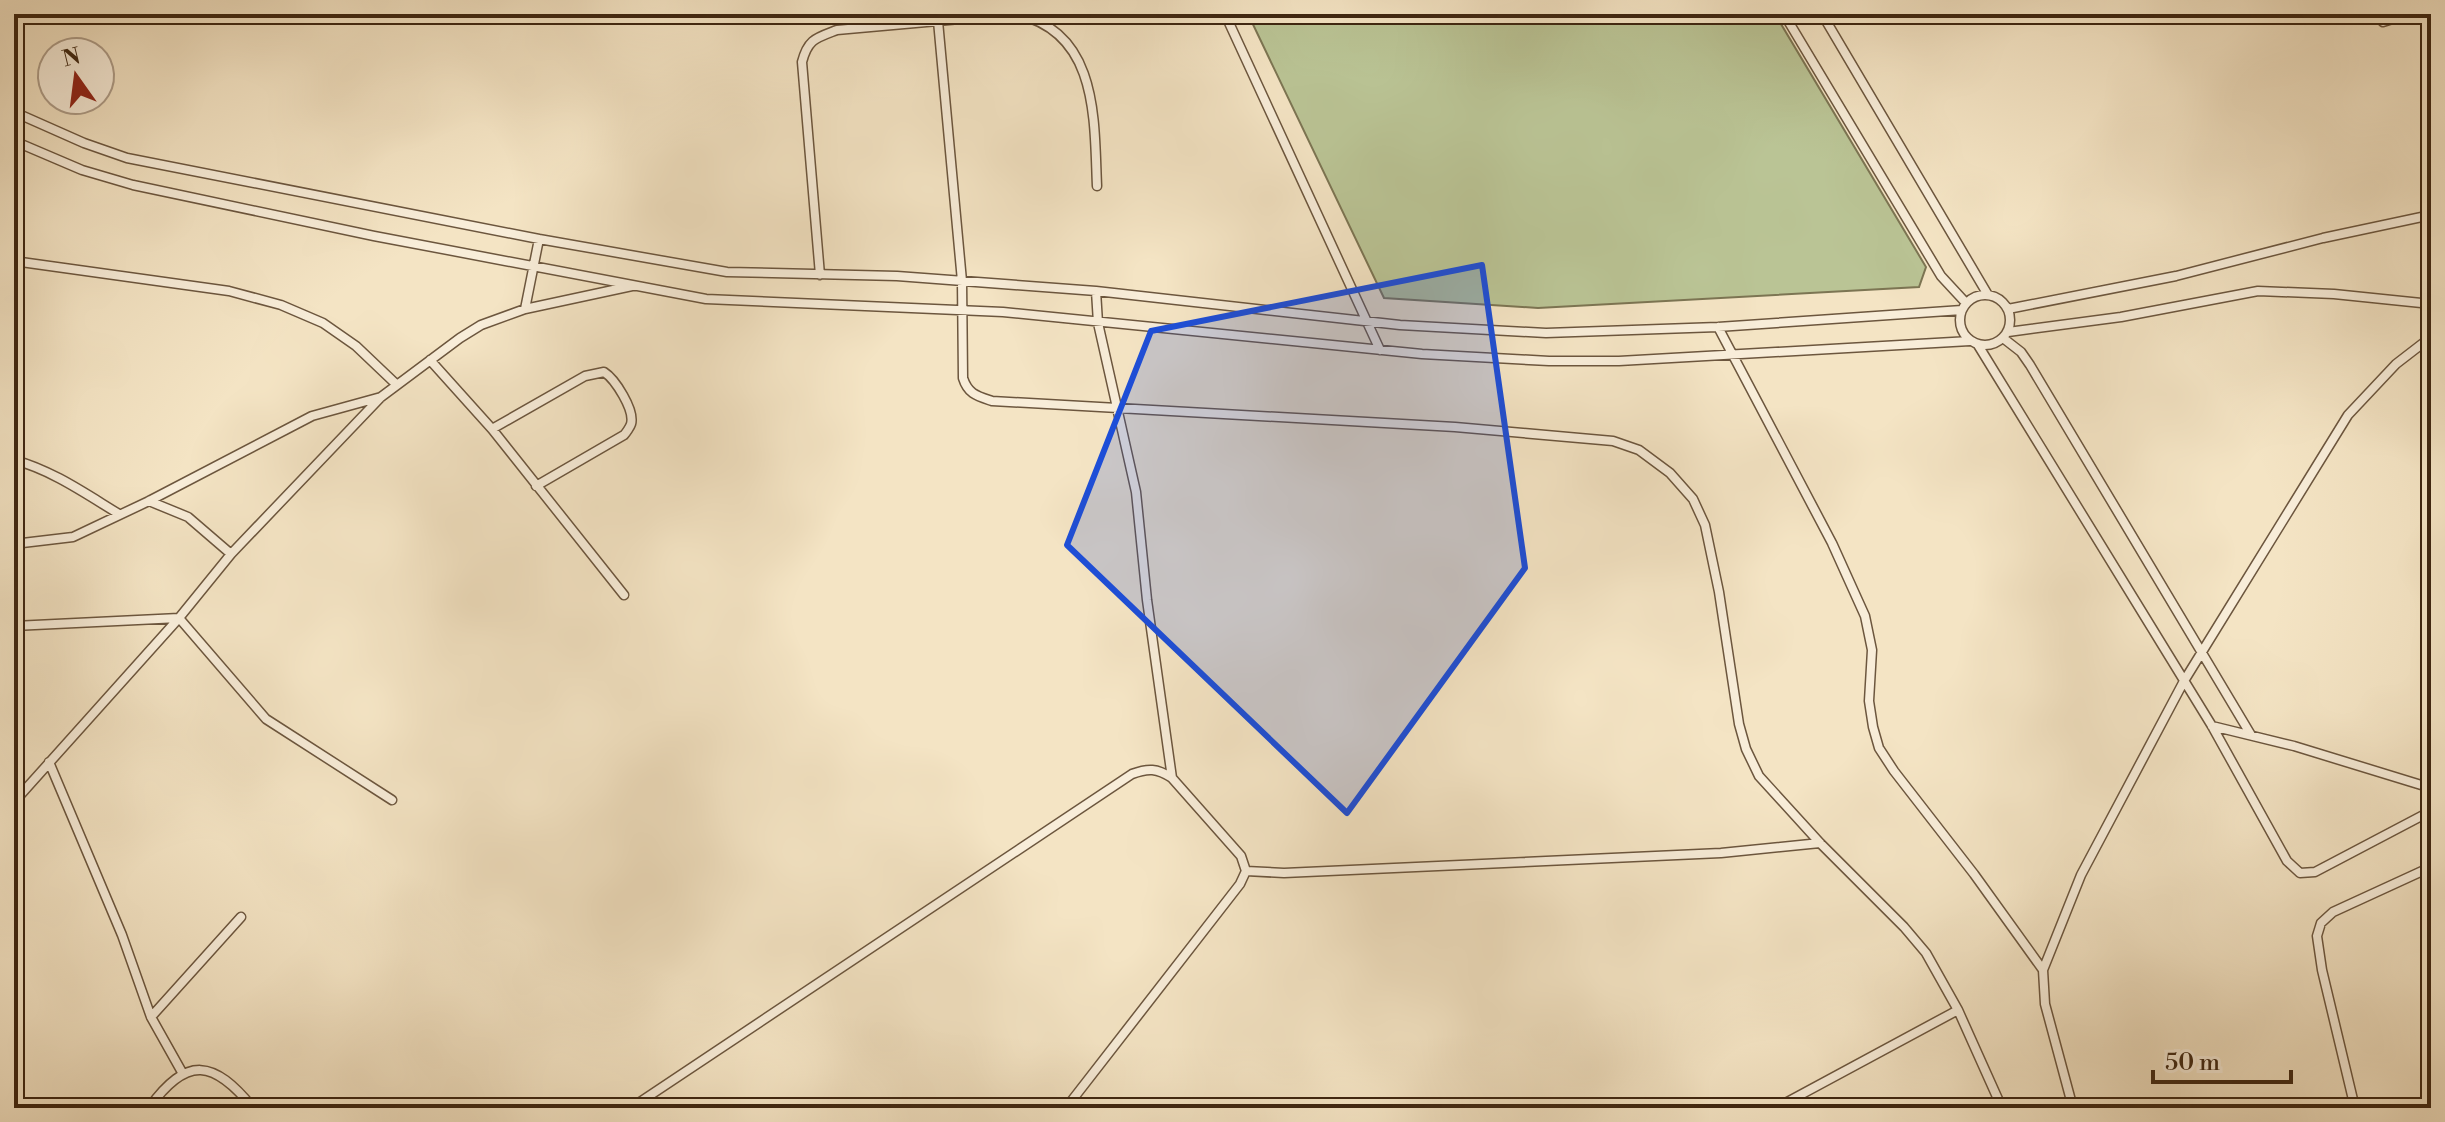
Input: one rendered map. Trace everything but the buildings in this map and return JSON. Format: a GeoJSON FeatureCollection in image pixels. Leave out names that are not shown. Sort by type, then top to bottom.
{"type":"FeatureCollection","features":[{"type":"Feature","properties":{"kind":"lane"},"geometry":{"type":"LineString","coordinates":[[864,14],[865,27]]}},
{"type":"Feature","properties":{"kind":"lane"},"geometry":{"type":"LineString","coordinates":[[820,275],[802,62],[806,47],[816,38],[837,30],[1016,14],[1058,34],[1070,47],[1089,86],[1097,186]]}},
{"type":"Feature","properties":{"kind":"lane"},"geometry":{"type":"LineString","coordinates":[[1225,14],[1380,350]]}},
{"type":"Feature","properties":{"kind":"lane"},"geometry":{"type":"LineString","coordinates":[[1784,14],[1941,276],[1964,307]]}},
{"type":"Feature","properties":{"kind":"lane"},"geometry":{"type":"LineString","coordinates":[[1822,14],[1988,295],[2003,302],[2008,309],[2010,324],[2005,335]]}},
{"type":"Feature","properties":{"kind":"lane"},"geometry":{"type":"LineString","coordinates":[[2383,22],[2408,14]]}},
{"type":"Feature","properties":{"kind":"lane"},"geometry":{"type":"LineString","coordinates":[[938,21],[962,281],[963,378],[967,389],[975,396],[1003,402],[1455,427],[1613,441],[1639,450],[1670,473],[1693,499],[1705,525],[1719,592],[1739,724],[1746,749],[1759,776],[1926,953],[1958,1010],[2002,1108]]}},
{"type":"Feature","properties":{"kind":"lane"},"geometry":{"type":"LineString","coordinates":[[14,112],[127,158],[539,239],[727,272],[897,276],[1096,291],[1400,325],[1546,333],[1718,327],[1964,307]]}},
{"type":"Feature","properties":{"kind":"lane"},"geometry":{"type":"LineString","coordinates":[[14,141],[82,170],[133,185],[706,299],[1003,312],[1380,350],[1574,361],[1974,343],[1987,345],[2005,335],[2258,291],[2334,294],[2431,304]]}},
{"type":"Feature","properties":{"kind":"lane"},"geometry":{"type":"LineString","coordinates":[[2008,309],[2080,292],[2176,276],[2323,238],[2431,215]]}},
{"type":"Feature","properties":{"kind":"lane"},"geometry":{"type":"LineString","coordinates":[[525,309],[539,239]]}},
{"type":"Feature","properties":{"kind":"lane"},"geometry":{"type":"LineString","coordinates":[[21,262],[229,291],[281,305],[323,323],[356,346],[397,385]]}},
{"type":"Feature","properties":{"kind":"lane"},"geometry":{"type":"LineString","coordinates":[[14,802],[179,618],[231,554],[381,397],[481,325],[525,309],[637,285]]}},
{"type":"Feature","properties":{"kind":"lane"},"geometry":{"type":"LineString","coordinates":[[1096,291],[1098,323],[1136,492],[1147,600],[1172,778]]}},
{"type":"Feature","properties":{"kind":"lane"},"geometry":{"type":"LineString","coordinates":[[1988,295],[1972,298],[1964,307],[1961,327],[1974,343],[2212,726],[2287,861],[2300,873],[2315,872],[2431,811]]}},
{"type":"Feature","properties":{"kind":"lane"},"geometry":{"type":"LineString","coordinates":[[1718,327],[1832,543],[1865,616],[1872,650],[1869,701],[1879,748],[2043,970]]}},
{"type":"Feature","properties":{"kind":"lane"},"geometry":{"type":"LineString","coordinates":[[2005,335],[2030,365],[2251,735]]}},
{"type":"Feature","properties":{"kind":"lane"},"geometry":{"type":"LineString","coordinates":[[2073,1108],[2045,1004],[2043,970],[2081,875],[2184,681],[2348,415],[2396,364],[2431,337]]}},
{"type":"Feature","properties":{"kind":"lane"},"geometry":{"type":"LineString","coordinates":[[430,360],[492,429],[624,595]]}},
{"type":"Feature","properties":{"kind":"lane"},"geometry":{"type":"LineString","coordinates":[[492,429],[585,376],[604,372],[615,380],[631,413],[632,422],[624,435],[536,486]]}},
{"type":"Feature","properties":{"kind":"lane"},"geometry":{"type":"LineString","coordinates":[[14,544],[73,537],[312,416],[381,397]]}},
{"type":"Feature","properties":{"kind":"lane"},"geometry":{"type":"LineString","coordinates":[[14,460],[32,465],[119,514]]}},
{"type":"Feature","properties":{"kind":"lane"},"geometry":{"type":"LineString","coordinates":[[149,501],[188,517],[231,554]]}},
{"type":"Feature","properties":{"kind":"lane"},"geometry":{"type":"LineString","coordinates":[[14,626],[179,618]]}},
{"type":"Feature","properties":{"kind":"lane"},"geometry":{"type":"LineString","coordinates":[[179,618],[266,719],[392,800]]}},
{"type":"Feature","properties":{"kind":"lane"},"geometry":{"type":"LineString","coordinates":[[2212,726],[2294,746],[2431,788]]}},
{"type":"Feature","properties":{"kind":"lane"},"geometry":{"type":"LineString","coordinates":[[49,762],[122,935],[151,1017],[183,1074]]}},
{"type":"Feature","properties":{"kind":"lane"},"geometry":{"type":"LineString","coordinates":[[631,1108],[1132,774],[1159,769],[1172,778],[1241,856],[1246,871],[1240,884],[1066,1108]]}},
{"type":"Feature","properties":{"kind":"lane"},"geometry":{"type":"LineString","coordinates":[[1246,871],[1284,873],[1721,853],[1820,843]]}},
{"type":"Feature","properties":{"kind":"lane"},"geometry":{"type":"LineString","coordinates":[[2355,1108],[2322,970],[2317,936],[2321,923],[2333,912],[2431,867]]}},
{"type":"Feature","properties":{"kind":"lane"},"geometry":{"type":"LineString","coordinates":[[151,1017],[241,917]]}},
{"type":"Feature","properties":{"kind":"lane"},"geometry":{"type":"LineString","coordinates":[[1776,1108],[1958,1010]]}},
{"type":"Feature","properties":{"kind":"lane"},"geometry":{"type":"LineString","coordinates":[[149,1108],[160,1092],[192,1070],[210,1070],[242,1094],[253,1108]]}},
{"type":"Feature","properties":{"kind":"highlighted area"},"geometry":{"type":"Polygon","coordinates":[[[1482,265],[1525,568],[1347,813],[1067,545],[1151,331],[1482,265]]]}},
{"type":"Feature","properties":{"kind":"green space"},"geometry":{"type":"Polygon","coordinates":[[[1248,14],[1775,14],[1926,267],[1919,287],[1538,308],[1384,298],[1248,14]]]}}]}
